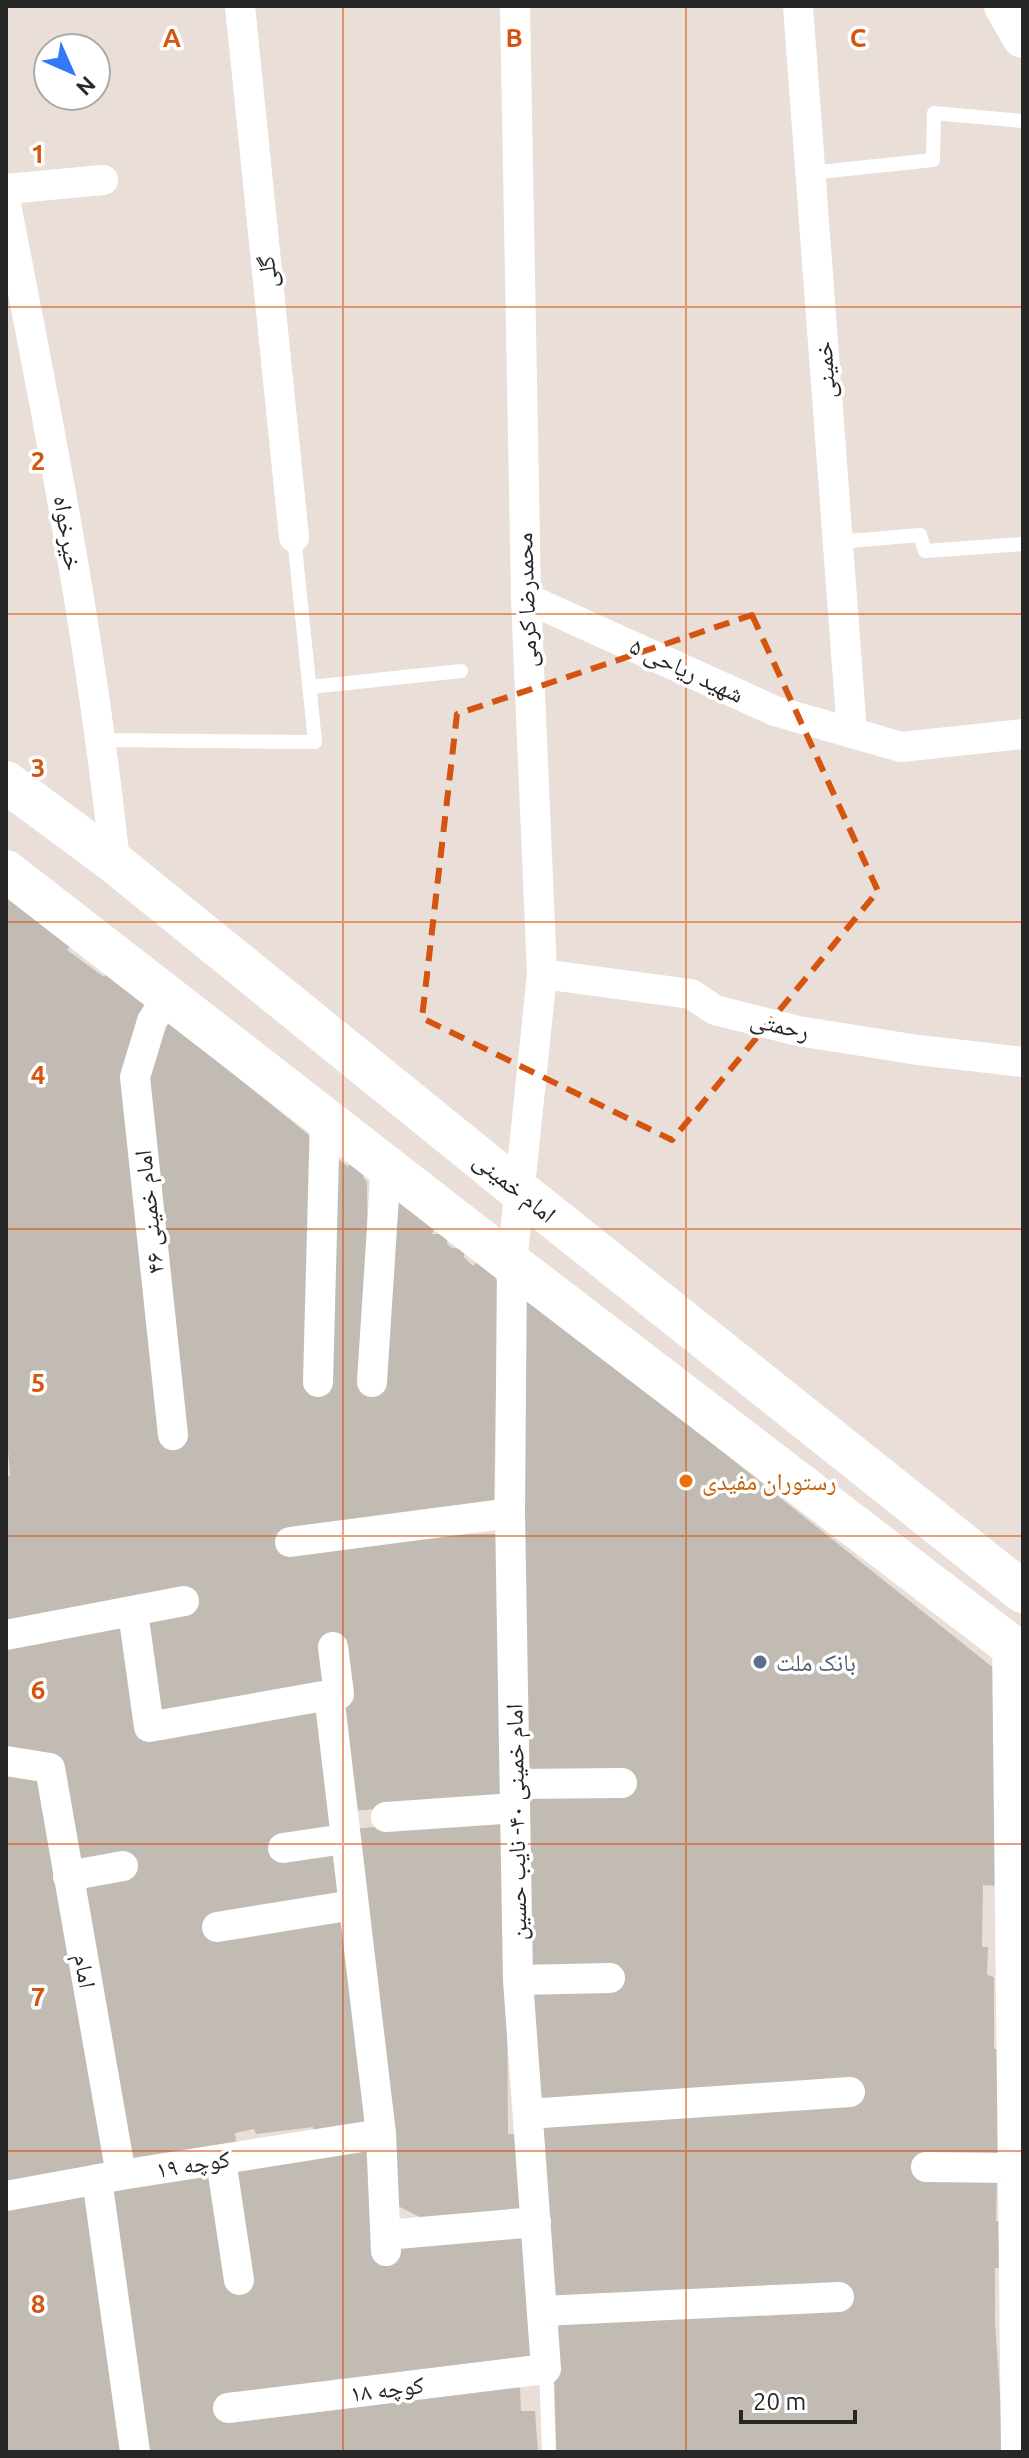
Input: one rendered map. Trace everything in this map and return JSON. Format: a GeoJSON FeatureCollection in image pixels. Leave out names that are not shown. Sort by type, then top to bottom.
{"type":"FeatureCollection","features":[{"type":"Feature","properties":{"kind":"main road"},"geometry":{"type":"LineString","coordinates":[[1005,6],[1023,37]]}},
{"type":"Feature","properties":{"kind":"main road","name":"امام خمینی"},"geometry":{"type":"LineString","coordinates":[[6,782],[115,863],[1023,1592]]}},
{"type":"Feature","properties":{"kind":"main road"},"geometry":{"type":"LineString","coordinates":[[6,871],[1015,1648]]}},
{"type":"Feature","properties":{"kind":"street","name":"گلی"},"geometry":{"type":"LineString","coordinates":[[240,6],[294,537]]}},
{"type":"Feature","properties":{"kind":"street","name":"محمدرضا کرمی"},"geometry":{"type":"LineString","coordinates":[[515,6],[526,598],[542,974],[521,1192]]}},
{"type":"Feature","properties":{"kind":"street","name":"خمینی"},"geometry":{"type":"LineString","coordinates":[[798,6],[852,733]]}},
{"type":"Feature","properties":{"kind":"street"},"geometry":{"type":"LineString","coordinates":[[6,189],[103,180]]}},
{"type":"Feature","properties":{"kind":"street","name":"خیرخواه"},"geometry":{"type":"LineString","coordinates":[[6,205],[54,447],[102,740],[115,863]]}},
{"type":"Feature","properties":{"kind":"street","name":"۵ شهید ریاحی"},"geometry":{"type":"LineString","coordinates":[[526,598],[775,711],[901,747],[1023,734]]}},
{"type":"Feature","properties":{"kind":"street","name":"رحمتی"},"geometry":{"type":"LineString","coordinates":[[542,974],[691,994],[715,1010],[798,1031],[918,1050],[1023,1062]]}},
{"type":"Feature","properties":{"kind":"street","name":"امام خمینی ۴۶"},"geometry":{"type":"LineString","coordinates":[[168,996],[152,1021],[135,1077],[173,1435]]}},
{"type":"Feature","properties":{"kind":"street"},"geometry":{"type":"LineString","coordinates":[[318,1382],[325,1117]]}},
{"type":"Feature","properties":{"kind":"street"},"geometry":{"type":"LineString","coordinates":[[372,1382],[386,1165]]}},
{"type":"Feature","properties":{"kind":"street","name":"امام خمینی ۴۰- نایب حسین"},"geometry":{"type":"LineString","coordinates":[[521,1192],[512,1263],[510,1513],[518,1980],[546,2369]]}},
{"type":"Feature","properties":{"kind":"street"},"geometry":{"type":"LineString","coordinates":[[290,1542],[510,1513]]}},
{"type":"Feature","properties":{"kind":"street"},"geometry":{"type":"LineString","coordinates":[[6,1635],[184,1601]]}},
{"type":"Feature","properties":{"kind":"street"},"geometry":{"type":"LineString","coordinates":[[133,1612],[149,1727],[339,1694],[333,1647]]}},
{"type":"Feature","properties":{"kind":"street"},"geometry":{"type":"LineString","coordinates":[[1015,1648],[1013,2168],[1016,2452]]}},
{"type":"Feature","properties":{"kind":"street"},"geometry":{"type":"LineString","coordinates":[[329,1695],[381,2134],[386,2243],[536,2222]]}},
{"type":"Feature","properties":{"kind":"street","name":"امام"},"geometry":{"type":"LineString","coordinates":[[6,1761],[50,1768],[109,2177],[135,2452]]}},
{"type":"Feature","properties":{"kind":"street"},"geometry":{"type":"LineString","coordinates":[[386,1817],[622,1783]]}},
{"type":"Feature","properties":{"kind":"street"},"geometry":{"type":"LineString","coordinates":[[283,1848],[344,1839]]}},
{"type":"Feature","properties":{"kind":"street"},"geometry":{"type":"LineString","coordinates":[[68,1876],[123,1866]]}},
{"type":"Feature","properties":{"kind":"street"},"geometry":{"type":"LineString","coordinates":[[217,1927],[353,1905]]}},
{"type":"Feature","properties":{"kind":"street"},"geometry":{"type":"LineString","coordinates":[[518,1980],[610,1978]]}},
{"type":"Feature","properties":{"kind":"street"},"geometry":{"type":"LineString","coordinates":[[528,2114],[850,2092]]}},
{"type":"Feature","properties":{"kind":"street","name":"کوچه ۱۹"},"geometry":{"type":"LineString","coordinates":[[6,2196],[381,2134]]}},
{"type":"Feature","properties":{"kind":"street"},"geometry":{"type":"LineString","coordinates":[[221,2160],[239,2280]]}},
{"type":"Feature","properties":{"kind":"street"},"geometry":{"type":"LineString","coordinates":[[926,2167],[1013,2168]]}},
{"type":"Feature","properties":{"kind":"street"},"geometry":{"type":"LineString","coordinates":[[542,2311],[839,2297]]}},
{"type":"Feature","properties":{"kind":"street","name":"کوچه ۱۸"},"geometry":{"type":"LineString","coordinates":[[228,2408],[546,2369]]}},
{"type":"Feature","properties":{"kind":"lane"},"geometry":{"type":"LineString","coordinates":[[810,173],[933,160],[934,113],[1023,121]]}},
{"type":"Feature","properties":{"kind":"lane"},"geometry":{"type":"LineString","coordinates":[[838,542],[920,535],[925,551],[1023,544]]}},
{"type":"Feature","properties":{"kind":"lane"},"geometry":{"type":"LineString","coordinates":[[102,740],[315,742],[294,537]]}},
{"type":"Feature","properties":{"kind":"lane"},"geometry":{"type":"LineString","coordinates":[[310,687],[461,671]]}},
{"type":"Feature","properties":{"kind":"lane","name":"امام خمینی ۴۰- نایب حسین"},"geometry":{"type":"LineString","coordinates":[[546,2369],[549,2452]]}},
{"type":"Feature","properties":{"kind":"highlighted area"},"geometry":{"type":"Polygon","coordinates":[[[752,615],[878,891],[672,1140],[422,1018],[457,714],[752,615]]]}},
{"type":"Feature","properties":{"kind":"building"},"geometry":{"type":"Polygon","coordinates":[[[6,891],[72,945],[67,950],[104,977],[108,972],[151,1005],[142,1076],[161,1015],[348,1167],[351,1161],[365,1172],[368,1274],[394,1195],[436,1224],[432,1234],[448,1234],[447,1244],[452,1248],[465,1249],[464,1257],[473,1266],[479,1260],[494,1273],[498,1284],[494,1504],[410,1535],[500,1534],[504,1800],[349,1811],[333,1689],[156,1720],[140,1619],[6,1628],[6,1476],[10,1476],[6,1423],[6,891]]]}},
{"type":"Feature","properties":{"kind":"building"},"geometry":{"type":"Polygon","coordinates":[[[521,1295],[639,1385],[996,1670],[997,1886],[983,1885],[982,1947],[988,1947],[987,1975],[994,1977],[994,2049],[1000,2049],[1002,2161],[997,2174],[996,2221],[1000,2221],[1002,2268],[995,2268],[995,2323],[1004,2452],[556,2452],[553,2329],[566,2322],[554,2300],[542,2128],[547,2104],[539,2093],[528,1975],[522,1780],[521,1295]]]}},
{"type":"Feature","properties":{"kind":"building"},"geometry":{"type":"Polygon","coordinates":[[[128,1620],[144,1732],[321,1706],[370,2125],[315,2135],[313,2127],[256,2134],[254,2129],[235,2133],[237,2149],[124,2169],[56,1762],[6,1759],[6,1643],[128,1620]]]}},
{"type":"Feature","properties":{"kind":"building"},"geometry":{"type":"Polygon","coordinates":[[[6,1771],[44,1774],[113,2169],[6,2185],[6,1771]]]}},
{"type":"Feature","properties":{"kind":"building"},"geometry":{"type":"Polygon","coordinates":[[[506,1816],[508,2134],[516,2134],[523,2208],[426,2220],[394,2204],[351,1829],[506,1816]]]}},
{"type":"Feature","properties":{"kind":"building"},"geometry":{"type":"Polygon","coordinates":[[[373,2140],[392,2241],[523,2230],[534,2360],[514,2382],[520,2388],[521,2411],[535,2411],[538,2452],[141,2452],[104,2185],[373,2140]]]}},
{"type":"Feature","properties":{"kind":"building"},"geometry":{"type":"Polygon","coordinates":[[[90,2188],[126,2452],[6,2452],[6,2204],[90,2188]]]}},
{"type":"Feature","properties":{"kind":"place","name":"رستوران مفیدی"},"geometry":{"type":"Point","coordinates":[686,1481]}},
{"type":"Feature","properties":{"kind":"place","name":"بانک ملت"},"geometry":{"type":"Point","coordinates":[760,1662]}}]}
